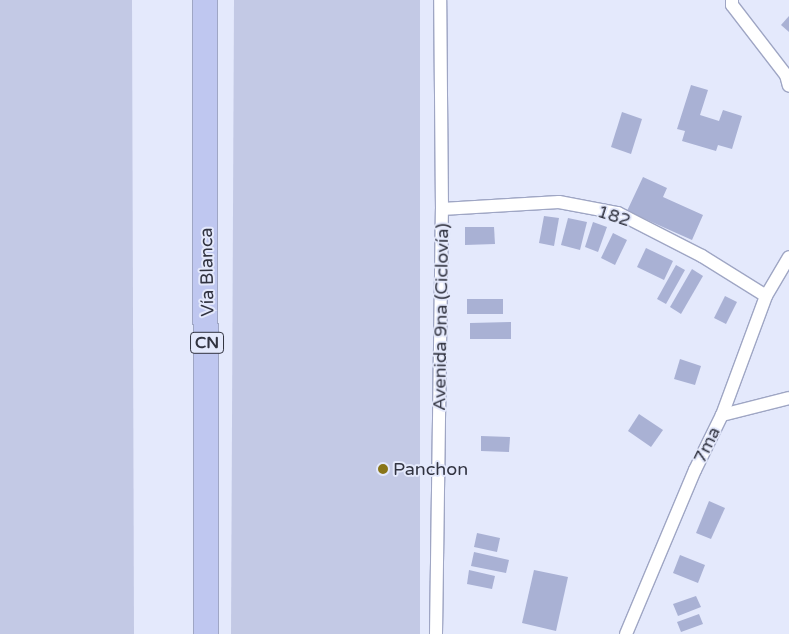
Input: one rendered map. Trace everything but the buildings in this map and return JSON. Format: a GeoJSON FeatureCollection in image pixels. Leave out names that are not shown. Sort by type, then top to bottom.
{"type":"FeatureCollection","features":[{"type":"Feature","properties":{"kind":"highway","name":"Vía Blanca"},"geometry":{"type":"LineString","coordinates":[[205,0],[206,634]]}},
{"type":"Feature","properties":{"kind":"street","name":"Avenida 9na (Ciclovía)"},"geometry":{"type":"LineString","coordinates":[[436,634],[442,209],[440,0]]}},
{"type":"Feature","properties":{"kind":"street"},"geometry":{"type":"LineString","coordinates":[[732,0],[732,5],[786,75],[789,86]]}},
{"type":"Feature","properties":{"kind":"street","name":"182"},"geometry":{"type":"LineString","coordinates":[[442,209],[559,202],[618,213],[702,256],[766,296]]}},
{"type":"Feature","properties":{"kind":"street","name":"7ma"},"geometry":{"type":"LineString","coordinates":[[626,634],[696,470],[722,415],[766,296],[789,257]]}},
{"type":"Feature","properties":{"kind":"street"},"geometry":{"type":"LineString","coordinates":[[722,415],[789,398]]}},
{"type":"Feature","properties":{"kind":"shaded area"},"geometry":{"type":"Polygon","coordinates":[[[0,0],[132,0],[134,634],[0,634],[0,0]]]}},
{"type":"Feature","properties":{"kind":"shaded area"},"geometry":{"type":"Polygon","coordinates":[[[234,0],[420,0],[420,634],[231,634],[234,0]]]}},
{"type":"Feature","properties":{"kind":"place","name":"Panchon"},"geometry":{"type":"Point","coordinates":[383,469]}}]}
